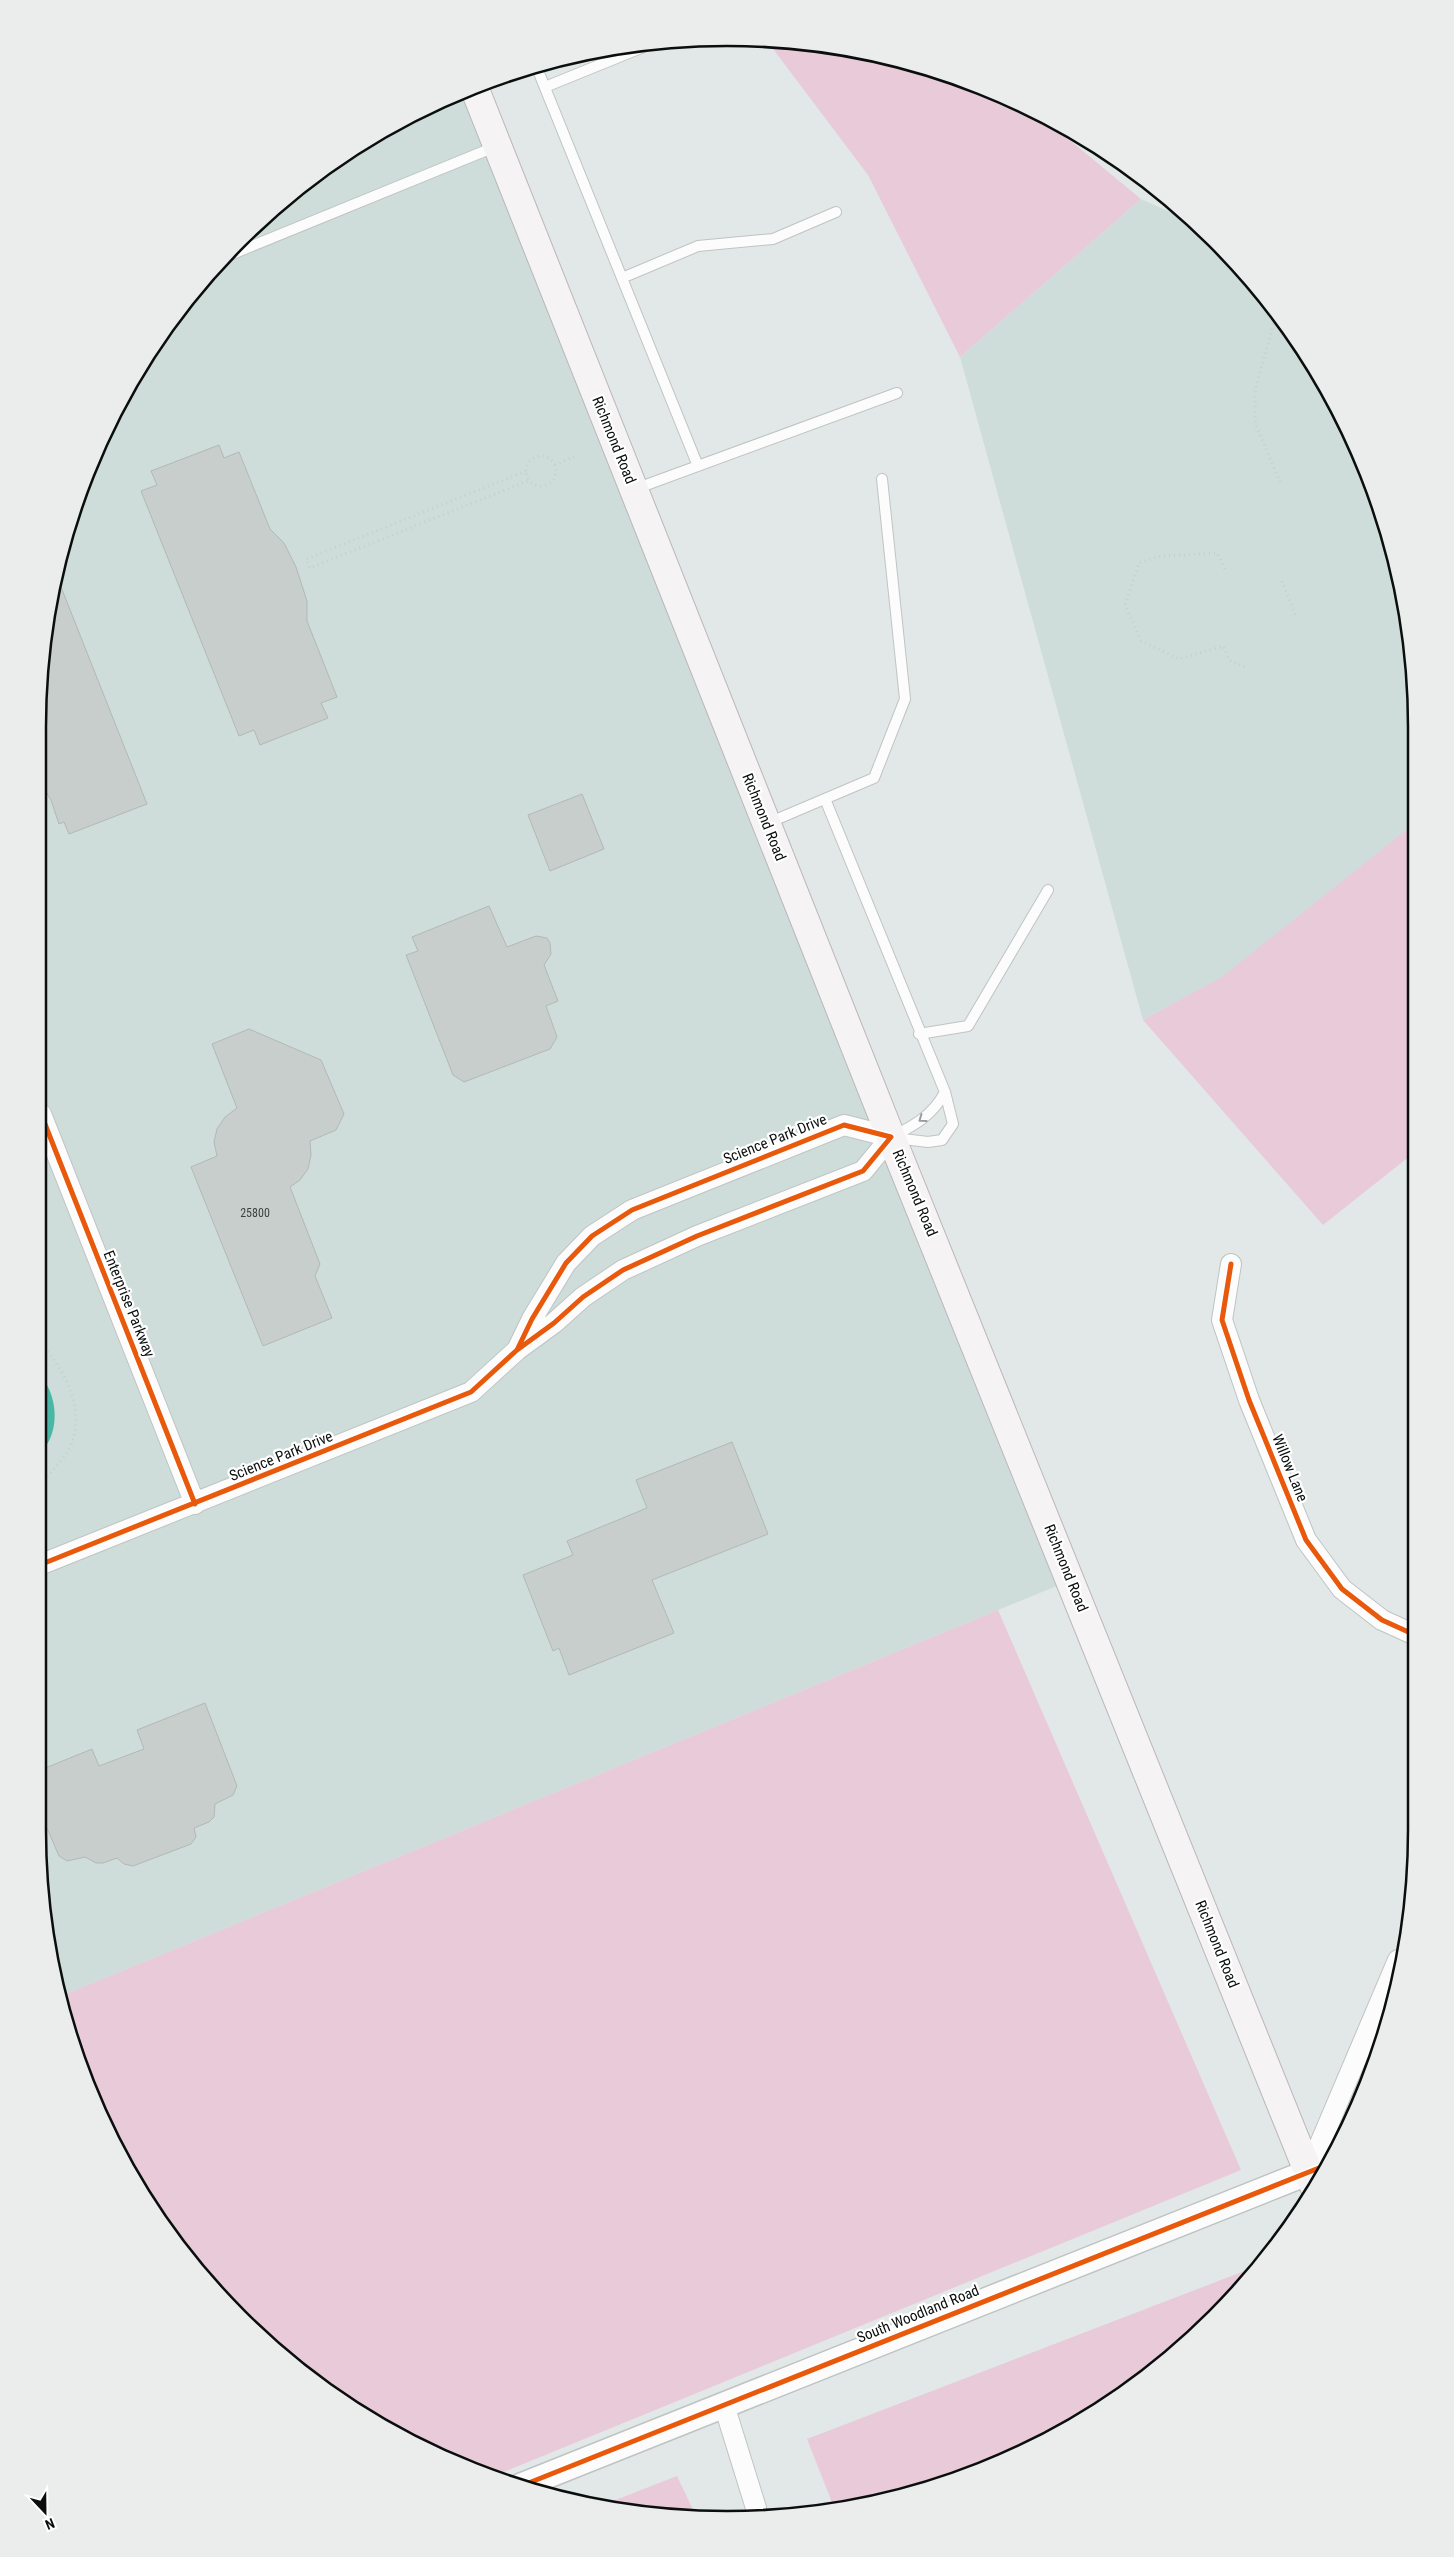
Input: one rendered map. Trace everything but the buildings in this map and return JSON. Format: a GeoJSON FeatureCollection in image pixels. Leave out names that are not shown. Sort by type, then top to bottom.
{"type":"FeatureCollection","features":[{"type":"Feature","properties":{"kind":"main road","name":"Richmond Road"},"geometry":{"type":"LineString","coordinates":[[477,94],[891,1137],[1315,2173]]}},
{"type":"Feature","properties":{"kind":"street","name":"Science Park Drive"},"geometry":{"type":"LineString","coordinates":[[46,1562],[471,1392],[517,1350],[554,1323],[583,1297],[623,1270],[697,1236],[864,1171],[891,1137],[844,1125],[632,1210],[592,1236],[566,1263],[532,1319],[517,1350]]}},
{"type":"Feature","properties":{"kind":"street","name":"Enterprise Parkway"},"geometry":{"type":"LineString","coordinates":[[46,1129],[195,1504]]}},
{"type":"Feature","properties":{"kind":"street","name":"Willow Lane"},"geometry":{"type":"LineString","coordinates":[[1231,1264],[1222,1320],[1249,1400],[1306,1540],[1342,1589],[1382,1620],[1408,1632]]}},
{"type":"Feature","properties":{"kind":"street"},"geometry":{"type":"LineString","coordinates":[[1320,2164],[1392,1975]]}},
{"type":"Feature","properties":{"kind":"street","name":"South Woodland Road"},"geometry":{"type":"LineString","coordinates":[[531,2482],[1313,2176]]}},
{"type":"Feature","properties":{"kind":"street"},"geometry":{"type":"LineString","coordinates":[[724,2405],[756,2510]]}},
{"type":"Feature","properties":{"kind":"lane"},"geometry":{"type":"LineString","coordinates":[[545,87],[627,54]]}},
{"type":"Feature","properties":{"kind":"lane"},"geometry":{"type":"LineString","coordinates":[[539,73],[698,466]]}},
{"type":"Feature","properties":{"kind":"lane"},"geometry":{"type":"LineString","coordinates":[[241,252],[497,146]]}},
{"type":"Feature","properties":{"kind":"lane"},"geometry":{"type":"LineString","coordinates":[[622,278],[698,246],[772,239],[836,212]]}},
{"type":"Feature","properties":{"kind":"lane"},"geometry":{"type":"LineString","coordinates":[[634,489],[897,393]]}},
{"type":"Feature","properties":{"kind":"lane"},"geometry":{"type":"LineString","coordinates":[[767,824],[874,778],[905,699],[882,479]]}},
{"type":"Feature","properties":{"kind":"lane"},"geometry":{"type":"LineString","coordinates":[[825,799],[944,1092],[953,1124],[942,1140],[928,1142],[891,1137]]}},
{"type":"Feature","properties":{"kind":"lane"},"geometry":{"type":"LineString","coordinates":[[919,1034],[968,1026],[1048,890]]}},
{"type":"Feature","properties":{"kind":"lane"},"geometry":{"type":"LineString","coordinates":[[891,1137],[909,1128],[937,1107],[944,1092]]}},
{"type":"Feature","properties":{"kind":"path"},"geometry":{"type":"LineString","coordinates":[[1274,322],[1255,390],[1255,422],[1281,484]]}},
{"type":"Feature","properties":{"kind":"path"},"geometry":{"type":"LineString","coordinates":[[536,456],[546,457],[555,465],[554,478],[547,484],[537,485],[530,480],[526,471],[529,462],[536,456]]}},
{"type":"Feature","properties":{"kind":"path"},"geometry":{"type":"LineString","coordinates":[[555,465],[575,456]]}},
{"type":"Feature","properties":{"kind":"path"},"geometry":{"type":"LineString","coordinates":[[526,471],[306,559],[310,568],[530,480]]}},
{"type":"Feature","properties":{"kind":"path"},"geometry":{"type":"LineString","coordinates":[[1225,569],[1217,553],[1160,556],[1138,563],[1125,605],[1141,641],[1178,660],[1223,646],[1230,660],[1247,668]]}},
{"type":"Feature","properties":{"kind":"path"},"geometry":{"type":"LineString","coordinates":[[1282,581],[1296,617]]}},
{"type":"Feature","properties":{"kind":"path"},"geometry":{"type":"LineString","coordinates":[[46,1349],[55,1358],[68,1384],[76,1410],[74,1438],[61,1463],[46,1478]]}},
{"type":"Feature","properties":{"kind":"shaded area"},"geometry":{"type":"Polygon","coordinates":[[[772,48],[860,59],[946,82],[988,98],[1028,116],[1064,135],[1141,199],[960,357],[868,175],[772,48]]]}},
{"type":"Feature","properties":{"kind":"shaded area"},"geometry":{"type":"Polygon","coordinates":[[[466,98],[466,98],[1071,1580],[66,1994],[52,1919],[46,1830],[46,727],[52,638],[59,594],[82,508],[116,426],[137,387],[161,349],[215,278],[278,215],[349,161],[387,137],[426,116],[466,98]]]}},
{"type":"Feature","properties":{"kind":"shaded area"},"geometry":{"type":"Polygon","coordinates":[[[1141,199],[1176,215],[1239,278],[1293,349],[1317,387],[1338,426],[1372,508],[1395,594],[1402,638],[1408,727],[1408,1146],[1223,977],[1143,1020],[960,357],[1141,199]]]}},
{"type":"Feature","properties":{"kind":"shaded area"},"geometry":{"type":"Polygon","coordinates":[[[1408,829],[1408,1158],[1323,1225],[1143,1020],[1222,977],[1408,829]]]}},
{"type":"Feature","properties":{"kind":"shaded area"},"geometry":{"type":"Polygon","coordinates":[[[46,1383],[54,1404],[55,1414],[52,1434],[46,1446],[46,1383]]]}},
{"type":"Feature","properties":{"kind":"shaded area"},"geometry":{"type":"Polygon","coordinates":[[[998,1610],[1241,2170],[502,2473],[426,2441],[387,2420],[349,2396],[278,2342],[215,2279],[161,2208],[137,2170],[116,2131],[82,2049],[66,1994],[998,1610]]]}},
{"type":"Feature","properties":{"kind":"shaded area"},"geometry":{"type":"Polygon","coordinates":[[[1246,2270],[1176,2342],[1141,2370],[1067,2420],[1028,2441],[988,2459],[946,2475],[903,2488],[832,2502],[807,2439],[1246,2270]]]}},
{"type":"Feature","properties":{"kind":"shaded area"},"geometry":{"type":"Polygon","coordinates":[[[677,2476],[693,2509],[638,2505],[613,2501],[677,2476]]]}},
{"type":"Feature","properties":{"kind":"cycle path"},"geometry":{"type":"LineString","coordinates":[[844,1125],[891,1137],[863,1171],[697,1236],[623,1270],[583,1297],[554,1323],[517,1350],[532,1319],[566,1263],[592,1236],[632,1210],[844,1125]]}},
{"type":"Feature","properties":{"kind":"cycle path"},"geometry":{"type":"LineString","coordinates":[[46,1127],[195,1504]]}},
{"type":"Feature","properties":{"kind":"cycle path"},"geometry":{"type":"LineString","coordinates":[[1231,1264],[1222,1320],[1249,1400],[1306,1540],[1342,1589],[1382,1620],[1408,1632]]}},
{"type":"Feature","properties":{"kind":"cycle path"},"geometry":{"type":"LineString","coordinates":[[46,1562],[471,1392],[517,1350]]}},
{"type":"Feature","properties":{"kind":"cycle path"},"geometry":{"type":"LineString","coordinates":[[531,2482],[1318,2168]]}}]}
